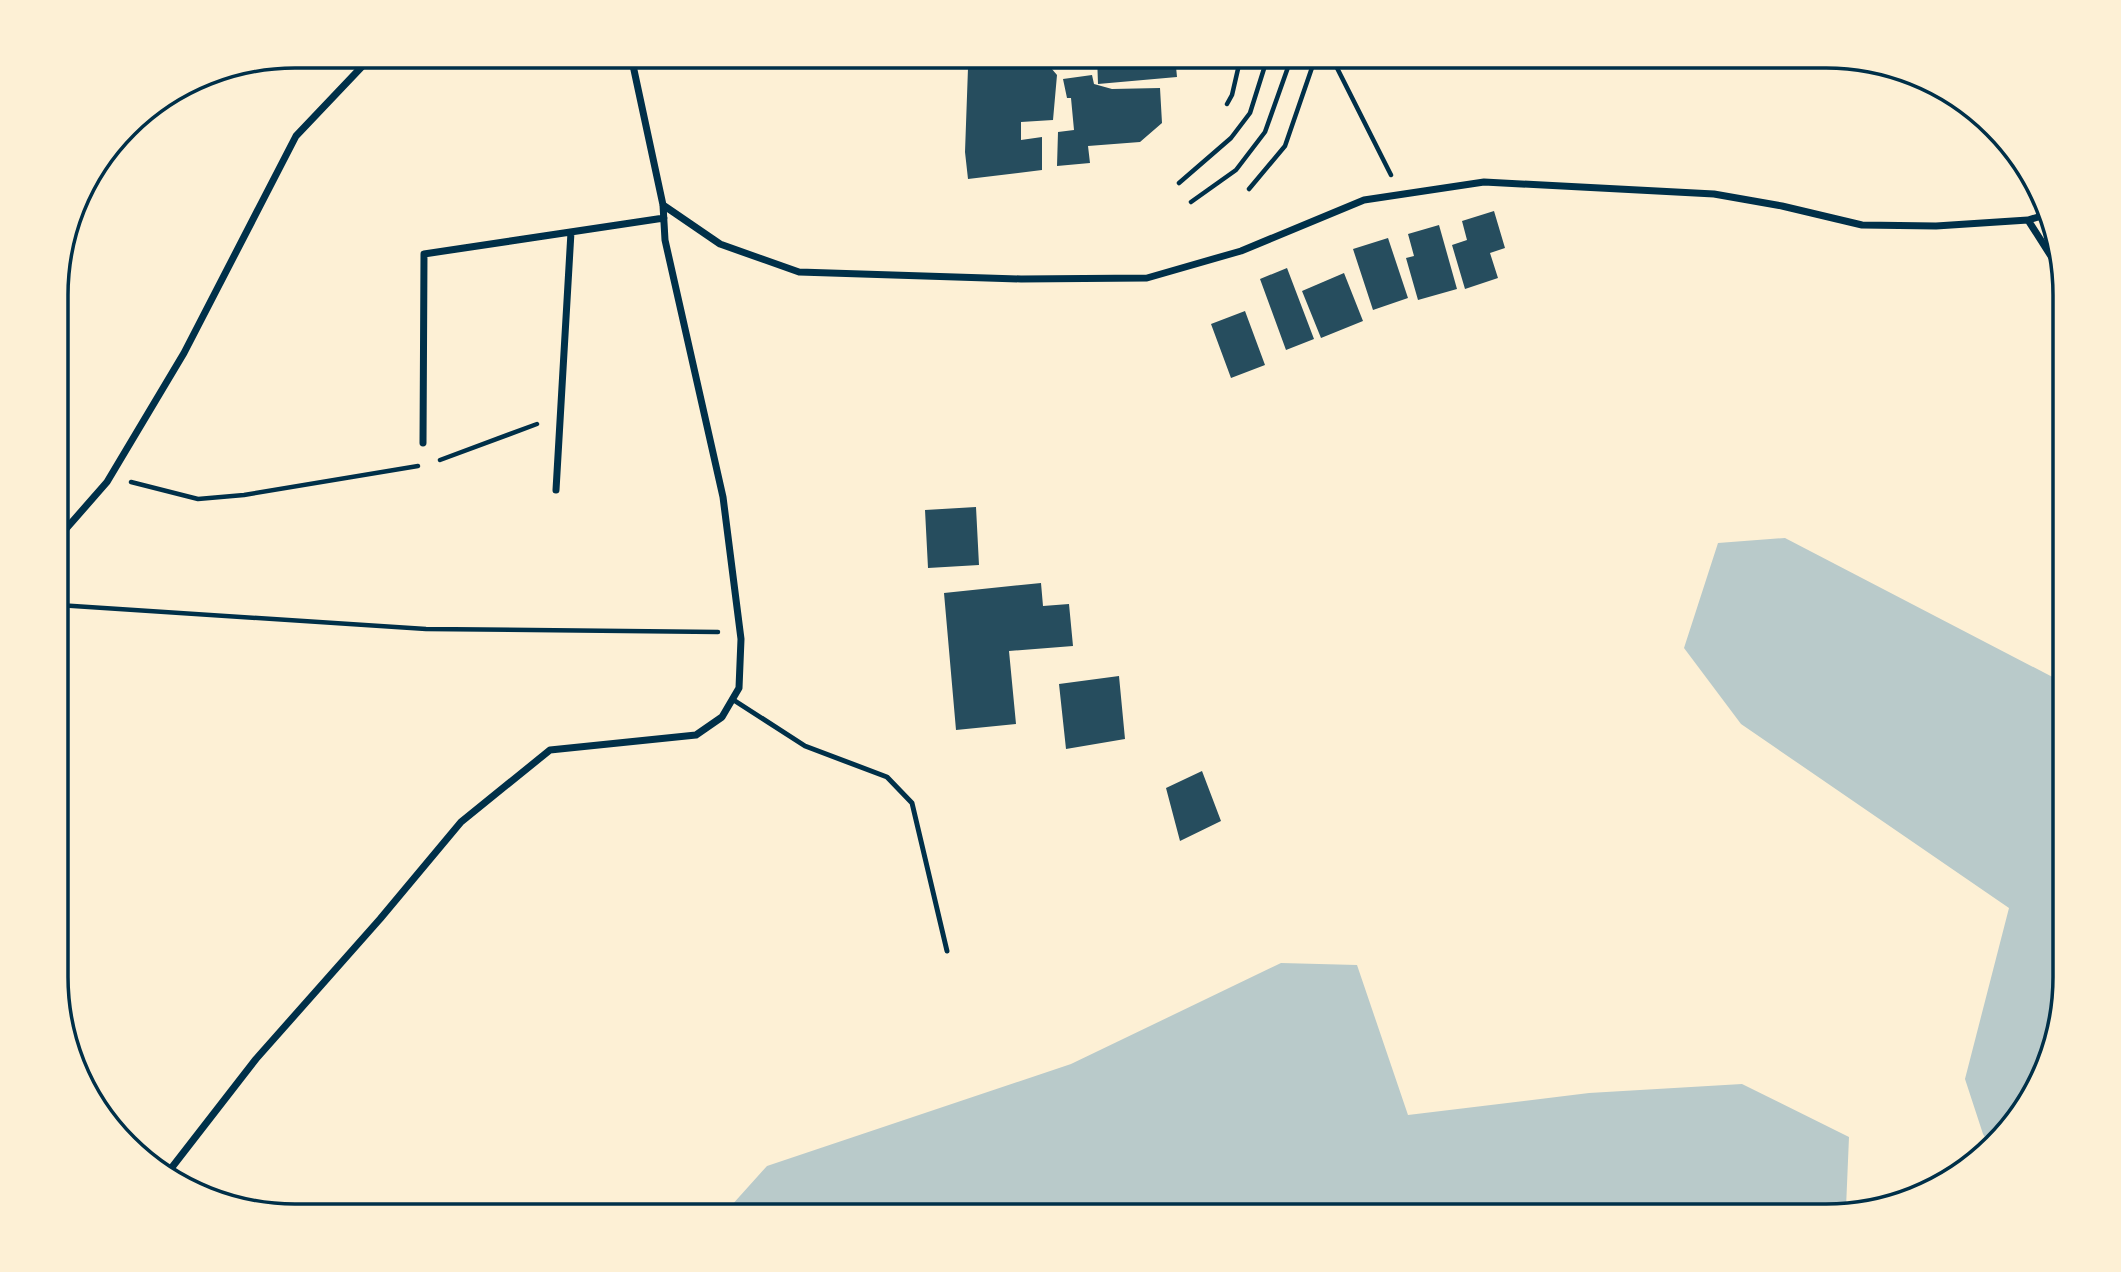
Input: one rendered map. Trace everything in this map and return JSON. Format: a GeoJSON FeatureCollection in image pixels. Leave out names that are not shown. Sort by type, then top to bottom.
{"type":"FeatureCollection","features":[{"type":"Feature","properties":{"kind":"street"},"geometry":{"type":"LineString","coordinates":[[68,526],[110,477],[184,353],[296,136],[361,68]]}},
{"type":"Feature","properties":{"kind":"street"},"geometry":{"type":"LineString","coordinates":[[172,1167],[256,1059],[380,919],[461,822],[550,750],[696,735],[722,717],[739,688],[740,633],[723,497],[665,240],[663,205],[634,68]]}},
{"type":"Feature","properties":{"kind":"street"},"geometry":{"type":"LineString","coordinates":[[663,205],[720,244],[799,272],[1021,279],[1147,278],[1241,251],[1364,200],[1484,182],[1714,194],[1782,206],[1862,225],[1936,226],[2028,220],[2039,217]]}},
{"type":"Feature","properties":{"kind":"street"},"geometry":{"type":"LineString","coordinates":[[423,443],[424,254],[664,218]]}},
{"type":"Feature","properties":{"kind":"street"},"geometry":{"type":"LineString","coordinates":[[2028,220],[2048,252]]}},
{"type":"Feature","properties":{"kind":"street"},"geometry":{"type":"LineString","coordinates":[[556,490],[571,232]]}},
{"type":"Feature","properties":{"kind":"lane"},"geometry":{"type":"LineString","coordinates":[[732,699],[805,746],[887,777],[912,803],[947,951]]}},
{"type":"Feature","properties":{"kind":"path"},"geometry":{"type":"LineString","coordinates":[[1227,104],[1238,68]]}},
{"type":"Feature","properties":{"kind":"path"},"geometry":{"type":"LineString","coordinates":[[1179,183],[1231,138],[1250,113],[1264,68]]}},
{"type":"Feature","properties":{"kind":"path"},"geometry":{"type":"LineString","coordinates":[[1191,202],[1236,170],[1265,132],[1288,68]]}},
{"type":"Feature","properties":{"kind":"path"},"geometry":{"type":"LineString","coordinates":[[1249,189],[1285,146],[1313,68]]}},
{"type":"Feature","properties":{"kind":"path"},"geometry":{"type":"LineString","coordinates":[[1337,68],[1400,195]]}},
{"type":"Feature","properties":{"kind":"path"},"geometry":{"type":"LineString","coordinates":[[110,477],[198,499],[244,495],[428,464],[560,415]]}},
{"type":"Feature","properties":{"kind":"path"},"geometry":{"type":"LineString","coordinates":[[68,606],[426,629],[740,633]]}},
{"type":"Feature","properties":{"kind":"shaded area"},"geometry":{"type":"Polygon","coordinates":[[[1785,538],[2052,677],[2052,992],[2048,1021],[2041,1050],[2029,1077],[2006,1115],[1985,1138],[1965,1079],[2009,908],[1741,724],[1684,648],[1718,543],[1785,538]]]}},
{"type":"Feature","properties":{"kind":"shaded area"},"geometry":{"type":"Polygon","coordinates":[[[1281,963],[1357,965],[1408,1115],[1589,1093],[1742,1084],[1849,1137],[1846,1203],[733,1204],[767,1166],[1071,1064],[1281,963]]]}},
{"type":"Feature","properties":{"kind":"building"},"geometry":{"type":"Polygon","coordinates":[[[968,68],[1051,68],[1057,75],[1053,120],[1021,122],[1021,140],[1042,137],[1042,170],[968,179],[965,152],[968,68]]]}},
{"type":"Feature","properties":{"kind":"building"},"geometry":{"type":"Polygon","coordinates":[[[1097,68],[1176,68],[1177,77],[1098,84],[1097,68]]]}},
{"type":"Feature","properties":{"kind":"building"},"geometry":{"type":"Polygon","coordinates":[[[1092,75],[1094,84],[1112,89],[1160,88],[1162,123],[1140,142],[1088,146],[1090,163],[1057,166],[1058,132],[1074,130],[1071,98],[1067,98],[1063,79],[1092,75]]]}},
{"type":"Feature","properties":{"kind":"building"},"geometry":{"type":"Polygon","coordinates":[[[1494,211],[1505,248],[1490,253],[1498,278],[1465,289],[1452,245],[1467,240],[1462,221],[1494,211]]]}},
{"type":"Feature","properties":{"kind":"building"},"geometry":{"type":"Polygon","coordinates":[[[1439,225],[1457,289],[1418,300],[1406,258],[1414,256],[1408,234],[1439,225]]]}},
{"type":"Feature","properties":{"kind":"building"},"geometry":{"type":"Polygon","coordinates":[[[1388,238],[1408,298],[1373,310],[1353,249],[1388,238]]]}},
{"type":"Feature","properties":{"kind":"building"},"geometry":{"type":"Polygon","coordinates":[[[1287,268],[1314,339],[1286,350],[1260,279],[1287,268]]]}},
{"type":"Feature","properties":{"kind":"building"},"geometry":{"type":"Polygon","coordinates":[[[1344,273],[1363,321],[1321,338],[1302,291],[1344,273]]]}},
{"type":"Feature","properties":{"kind":"building"},"geometry":{"type":"Polygon","coordinates":[[[1245,311],[1265,365],[1231,378],[1211,324],[1245,311]]]}},
{"type":"Feature","properties":{"kind":"building"},"geometry":{"type":"Polygon","coordinates":[[[976,507],[979,565],[928,568],[925,510],[976,507]]]}},
{"type":"Feature","properties":{"kind":"building"},"geometry":{"type":"Polygon","coordinates":[[[1041,583],[1043,606],[1069,604],[1073,646],[1009,651],[1016,724],[956,730],[944,593],[1041,583]]]}},
{"type":"Feature","properties":{"kind":"building"},"geometry":{"type":"Polygon","coordinates":[[[1119,676],[1125,739],[1066,749],[1059,684],[1119,676]]]}},
{"type":"Feature","properties":{"kind":"building"},"geometry":{"type":"Polygon","coordinates":[[[1202,771],[1221,821],[1180,841],[1166,788],[1202,771]]]}}]}
